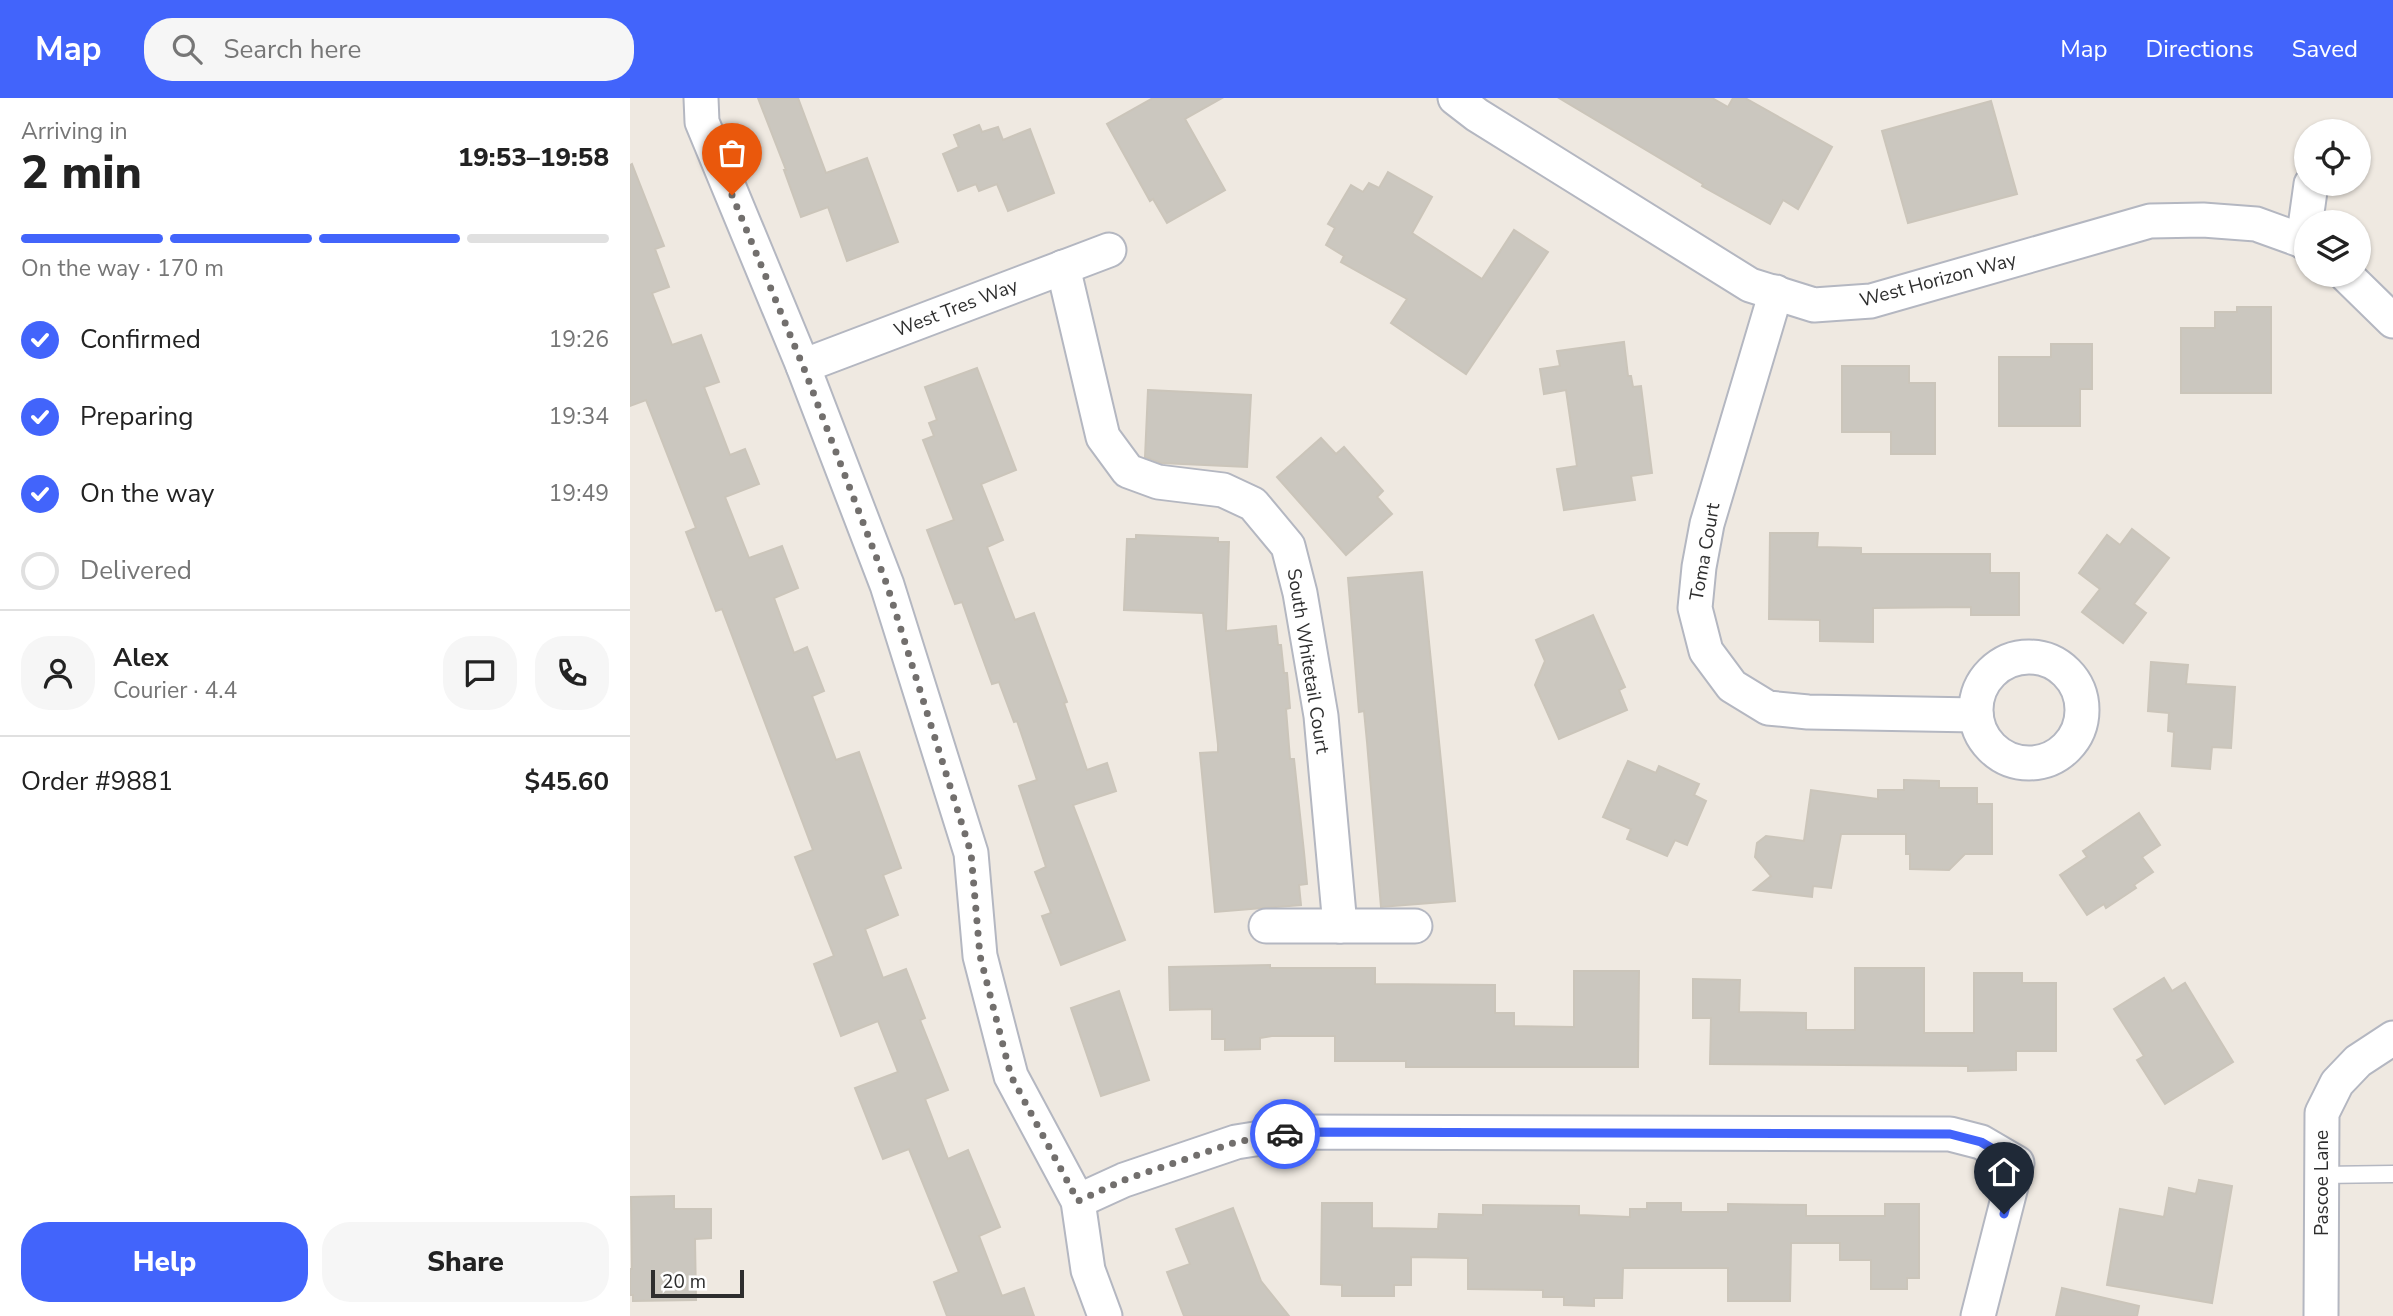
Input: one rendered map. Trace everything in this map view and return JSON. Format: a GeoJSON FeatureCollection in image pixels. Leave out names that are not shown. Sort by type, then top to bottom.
{"type":"FeatureCollection","features":[{"type":"Feature","properties":{"kind":"street"},"geometry":{"type":"LineString","coordinates":[[701,98],[702,122],[803,366],[887,585],[971,853],[980,956],[1011,1076],[1078,1201],[1088,1270],[1105,1316]]}},
{"type":"Feature","properties":{"kind":"street","name":"West Horizon Way"},"geometry":{"type":"LineString","coordinates":[[1455,98],[1477,115],[1751,285],[1814,305],[1871,301],[2150,221],[2203,220],[2256,224],[2294,238]]}},
{"type":"Feature","properties":{"kind":"street","name":"West Tres Way"},"geometry":{"type":"LineString","coordinates":[[803,366],[1109,250]]}},
{"type":"Feature","properties":{"kind":"street","name":"South Whitetail Court"},"geometry":{"type":"LineString","coordinates":[[1063,267],[1103,437],[1128,471],[1158,482],[1223,490],[1233,494],[1254,504],[1288,546],[1300,593],[1321,716],[1340,926]]}},
{"type":"Feature","properties":{"kind":"street"},"geometry":{"type":"LineString","coordinates":[[2358,287],[2393,321]]}},
{"type":"Feature","properties":{"kind":"street","name":"Toma Court"},"geometry":{"type":"LineString","coordinates":[[1776,292],[1707,524],[1695,608],[1706,650],[1732,686],[1768,708],[1808,712],[1976,715]]}},
{"type":"Feature","properties":{"kind":"street"},"geometry":{"type":"LineString","coordinates":[[1266,926],[1415,926]]}},
{"type":"Feature","properties":{"kind":"street","name":"Pascoe Lane"},"geometry":{"type":"LineString","coordinates":[[2322,1316],[2322,1113],[2337,1083],[2358,1061],[2393,1038]]}},
{"type":"Feature","properties":{"kind":"street"},"geometry":{"type":"LineString","coordinates":[[1078,1201],[1124,1180],[1236,1142],[1299,1132],[1950,1134],[1981,1142],[2017,1163],[1978,1316]]}},
{"type":"Feature","properties":{"kind":"lane"},"geometry":{"type":"LineString","coordinates":[[2322,1175],[2393,1174]]}},
{"type":"Feature","properties":{"kind":"building"},"geometry":{"type":"Polygon","coordinates":[[[758,98],[798,98],[826,173],[867,158],[898,242],[847,261],[828,207],[801,217],[758,98]]]}},
{"type":"Feature","properties":{"kind":"building"},"geometry":{"type":"Polygon","coordinates":[[[1153,98],[1222,98],[1185,119],[1225,190],[1167,223],[1153,199],[1150,201],[1107,124],[1153,98]]]}},
{"type":"Feature","properties":{"kind":"building"},"geometry":{"type":"Polygon","coordinates":[[[1559,98],[1712,98],[1728,107],[1733,98],[1745,98],[1832,147],[1798,209],[1783,200],[1770,224],[1702,186],[1703,184],[1559,98]]]}},
{"type":"Feature","properties":{"kind":"building"},"geometry":{"type":"Polygon","coordinates":[[[1991,101],[2017,194],[1908,223],[1882,131],[1991,101]]]}},
{"type":"Feature","properties":{"kind":"building"},"geometry":{"type":"Polygon","coordinates":[[[979,125],[982,132],[998,127],[1003,140],[1030,129],[1054,193],[1008,211],[997,184],[979,191],[976,184],[958,191],[943,154],[959,147],[954,135],[979,125]]]}},
{"type":"Feature","properties":{"kind":"building"},"geometry":{"type":"Polygon","coordinates":[[[632,164],[664,246],[655,249],[669,287],[652,293],[672,345],[701,335],[719,382],[704,387],[730,455],[745,449],[759,484],[725,497],[749,558],[782,546],[798,588],[774,598],[794,653],[807,647],[824,691],[812,696],[836,760],[859,752],[901,868],[883,875],[898,915],[865,929],[883,978],[906,969],[925,1018],[920,1020],[948,1090],[925,1099],[948,1159],[968,1150],[1000,1227],[979,1236],[1002,1296],[1024,1288],[1034,1316],[947,1316],[934,1282],[959,1272],[909,1149],[883,1159],[855,1088],[898,1072],[878,1021],[841,1036],[814,964],[834,956],[795,857],[813,850],[722,609],[716,611],[686,532],[696,528],[646,400],[630,406],[632,164]]]}},
{"type":"Feature","properties":{"kind":"building"},"geometry":{"type":"Polygon","coordinates":[[[1388,172],[1432,197],[1412,233],[1482,279],[1514,230],[1548,252],[1466,374],[1391,323],[1407,299],[1341,262],[1344,256],[1326,245],[1335,228],[1328,224],[1351,185],[1363,192],[1369,183],[1379,188],[1388,172]]]}},
{"type":"Feature","properties":{"kind":"building"},"geometry":{"type":"Polygon","coordinates":[[[2237,307],[2271,307],[2271,393],[2181,393],[2181,328],[2215,328],[2215,312],[2237,312],[2237,307]]]}},
{"type":"Feature","properties":{"kind":"building"},"geometry":{"type":"Polygon","coordinates":[[[1624,342],[1628,376],[1631,376],[1633,387],[1641,386],[1652,473],[1631,476],[1635,500],[1564,510],[1557,469],[1577,466],[1566,390],[1544,394],[1540,369],[1560,366],[1557,351],[1624,342]]]}},
{"type":"Feature","properties":{"kind":"building"},"geometry":{"type":"Polygon","coordinates":[[[2051,344],[2092,344],[2092,389],[2080,389],[2080,426],[1999,426],[1999,357],[2051,357],[2051,344]]]}},
{"type":"Feature","properties":{"kind":"building"},"geometry":{"type":"Polygon","coordinates":[[[1842,366],[1909,366],[1909,383],[1935,383],[1935,454],[1891,454],[1891,432],[1842,432],[1842,366]]]}},
{"type":"Feature","properties":{"kind":"building"},"geometry":{"type":"Polygon","coordinates":[[[977,368],[1016,470],[981,484],[1003,540],[987,547],[1015,620],[1034,613],[1067,702],[1064,703],[1087,770],[1107,763],[1116,791],[1073,805],[1125,940],[1061,965],[1042,916],[1051,913],[1035,872],[1046,867],[1019,786],[1037,780],[1017,721],[1014,722],[999,682],[992,684],[962,602],[955,604],[927,530],[954,520],[923,440],[934,436],[929,423],[937,420],[925,387],[977,368]]]}},
{"type":"Feature","properties":{"kind":"building"},"geometry":{"type":"Polygon","coordinates":[[[1148,390],[1251,395],[1247,467],[1161,463],[1145,457],[1148,390]]]}},
{"type":"Feature","properties":{"kind":"building"},"geometry":{"type":"Polygon","coordinates":[[[1321,438],[1336,454],[1344,447],[1383,491],[1377,497],[1392,514],[1346,555],[1277,477],[1321,438]]]}},
{"type":"Feature","properties":{"kind":"building"},"geometry":{"type":"Polygon","coordinates":[[[2132,529],[2169,558],[2134,604],[2146,613],[2123,643],[2082,612],[2100,589],[2079,573],[2107,535],[2120,545],[2132,529]]]}},
{"type":"Feature","properties":{"kind":"building"},"geometry":{"type":"Polygon","coordinates":[[[1770,533],[1818,533],[1817,547],[1861,548],[1861,554],[1990,554],[1990,573],[2019,573],[2019,615],[1971,615],[1971,607],[1873,608],[1873,642],[1820,641],[1820,620],[1769,619],[1770,533]]]}},
{"type":"Feature","properties":{"kind":"building"},"geometry":{"type":"Polygon","coordinates":[[[1136,535],[1218,538],[1218,542],[1229,542],[1226,631],[1276,626],[1284,673],[1287,673],[1290,708],[1286,709],[1290,759],[1294,759],[1307,884],[1299,885],[1301,905],[1215,912],[1200,753],[1218,752],[1218,745],[1203,613],[1124,610],[1127,539],[1136,539],[1136,535]]]}},
{"type":"Feature","properties":{"kind":"building"},"geometry":{"type":"Polygon","coordinates":[[[1422,572],[1455,901],[1381,907],[1364,711],[1359,712],[1348,578],[1422,572]]]}},
{"type":"Feature","properties":{"kind":"building"},"geometry":{"type":"Polygon","coordinates":[[[1593,615],[1625,687],[1619,690],[1627,710],[1559,739],[1535,685],[1545,661],[1536,640],[1593,615]]]}},
{"type":"Feature","properties":{"kind":"building"},"geometry":{"type":"Polygon","coordinates":[[[2151,662],[2188,665],[2186,684],[2235,687],[2231,748],[2212,747],[2210,769],[2172,766],[2174,732],[2168,731],[2169,713],[2148,711],[2151,662]]]}},
{"type":"Feature","properties":{"kind":"building"},"geometry":{"type":"Polygon","coordinates":[[[1628,761],[1656,773],[1659,766],[1699,784],[1694,795],[1706,801],[1687,845],[1675,840],[1667,856],[1627,839],[1631,829],[1603,817],[1628,761]]]}},
{"type":"Feature","properties":{"kind":"building"},"geometry":{"type":"Polygon","coordinates":[[[1904,780],[1939,781],[1939,788],[1977,788],[1977,804],[1992,804],[1992,854],[1965,854],[1949,870],[1910,869],[1910,854],[1906,854],[1906,834],[1841,834],[1831,888],[1813,886],[1812,897],[1754,890],[1771,876],[1755,857],[1757,843],[1766,836],[1804,841],[1811,790],[1878,799],[1878,790],[1904,790],[1904,780]]]}},
{"type":"Feature","properties":{"kind":"building"},"geometry":{"type":"Polygon","coordinates":[[[2139,813],[2160,845],[2142,857],[2153,872],[2134,885],[2136,888],[2106,908],[2104,904],[2087,915],[2060,875],[2087,857],[2083,851],[2139,813]]]}},
{"type":"Feature","properties":{"kind":"building"},"geometry":{"type":"Polygon","coordinates":[[[1270,965],[1270,968],[1375,968],[1375,984],[1495,985],[1495,1013],[1514,1013],[1514,1026],[1574,1027],[1574,971],[1639,971],[1638,1067],[1406,1067],[1406,1061],[1335,1061],[1335,1036],[1272,1036],[1260,1038],[1260,1049],[1225,1050],[1225,1039],[1212,1039],[1212,1009],[1170,1010],[1169,967],[1270,965]]]}},
{"type":"Feature","properties":{"kind":"building"},"geometry":{"type":"Polygon","coordinates":[[[1855,968],[1924,968],[1924,1033],[1974,1033],[1974,973],[2022,973],[2022,983],[2056,983],[2056,1051],[2016,1051],[2016,1070],[1968,1071],[1968,1066],[1710,1064],[1711,1018],[1693,1018],[1693,979],[1740,980],[1739,1012],[1806,1013],[1806,1030],[1855,1030],[1855,968]]]}},
{"type":"Feature","properties":{"kind":"building"},"geometry":{"type":"Polygon","coordinates":[[[2164,978],[2172,991],[2185,983],[2233,1062],[2165,1104],[2137,1060],[2144,1056],[2114,1009],[2164,978]]]}},
{"type":"Feature","properties":{"kind":"building"},"geometry":{"type":"Polygon","coordinates":[[[1119,991],[1149,1080],[1101,1096],[1071,1008],[1119,991]]]}},
{"type":"Feature","properties":{"kind":"building"},"geometry":{"type":"Polygon","coordinates":[[[2199,1180],[2232,1186],[2212,1303],[2107,1285],[2120,1209],[2164,1217],[2169,1188],[2196,1194],[2199,1180]]]}},
{"type":"Feature","properties":{"kind":"building"},"geometry":{"type":"Polygon","coordinates":[[[674,1196],[674,1209],[711,1209],[711,1238],[695,1239],[696,1300],[633,1301],[633,1295],[630,1295],[631,1197],[674,1196]]]}},
{"type":"Feature","properties":{"kind":"building"},"geometry":{"type":"Polygon","coordinates":[[[1322,1203],[1372,1203],[1372,1228],[1438,1229],[1439,1214],[1483,1215],[1483,1205],[1579,1206],[1579,1215],[1630,1217],[1630,1209],[1647,1209],[1647,1203],[1681,1203],[1681,1212],[1728,1212],[1728,1204],[1806,1205],[1806,1216],[1885,1216],[1885,1204],[1919,1204],[1919,1278],[1907,1278],[1907,1289],[1871,1289],[1871,1260],[1840,1260],[1840,1243],[1791,1243],[1790,1301],[1728,1301],[1728,1268],[1623,1268],[1622,1298],[1594,1298],[1594,1306],[1564,1305],[1564,1297],[1543,1297],[1543,1290],[1468,1289],[1468,1258],[1411,1257],[1411,1285],[1394,1285],[1394,1296],[1342,1296],[1342,1285],[1321,1284],[1322,1203]]]}},
{"type":"Feature","properties":{"kind":"building"},"geometry":{"type":"Polygon","coordinates":[[[1233,1208],[1261,1281],[1289,1316],[1184,1316],[1167,1272],[1190,1264],[1176,1229],[1233,1208]]]}},
{"type":"Feature","properties":{"kind":"building"},"geometry":{"type":"Polygon","coordinates":[[[2062,1288],[2139,1306],[2137,1316],[2056,1316],[2062,1288]]]}},
{"type":"Feature","properties":{"kind":"way so far"},"geometry":{"type":"LineString","coordinates":[[732,195],[803,366],[887,585],[971,853],[980,956],[1011,1076],[1078,1201],[1124,1180],[1236,1142],[1285,1134]]}},
{"type":"Feature","properties":{"kind":"route"},"geometry":{"type":"LineString","coordinates":[[1285,1134],[1950,1134],[1981,1142],[2017,1163],[2004,1214]]}}]}
